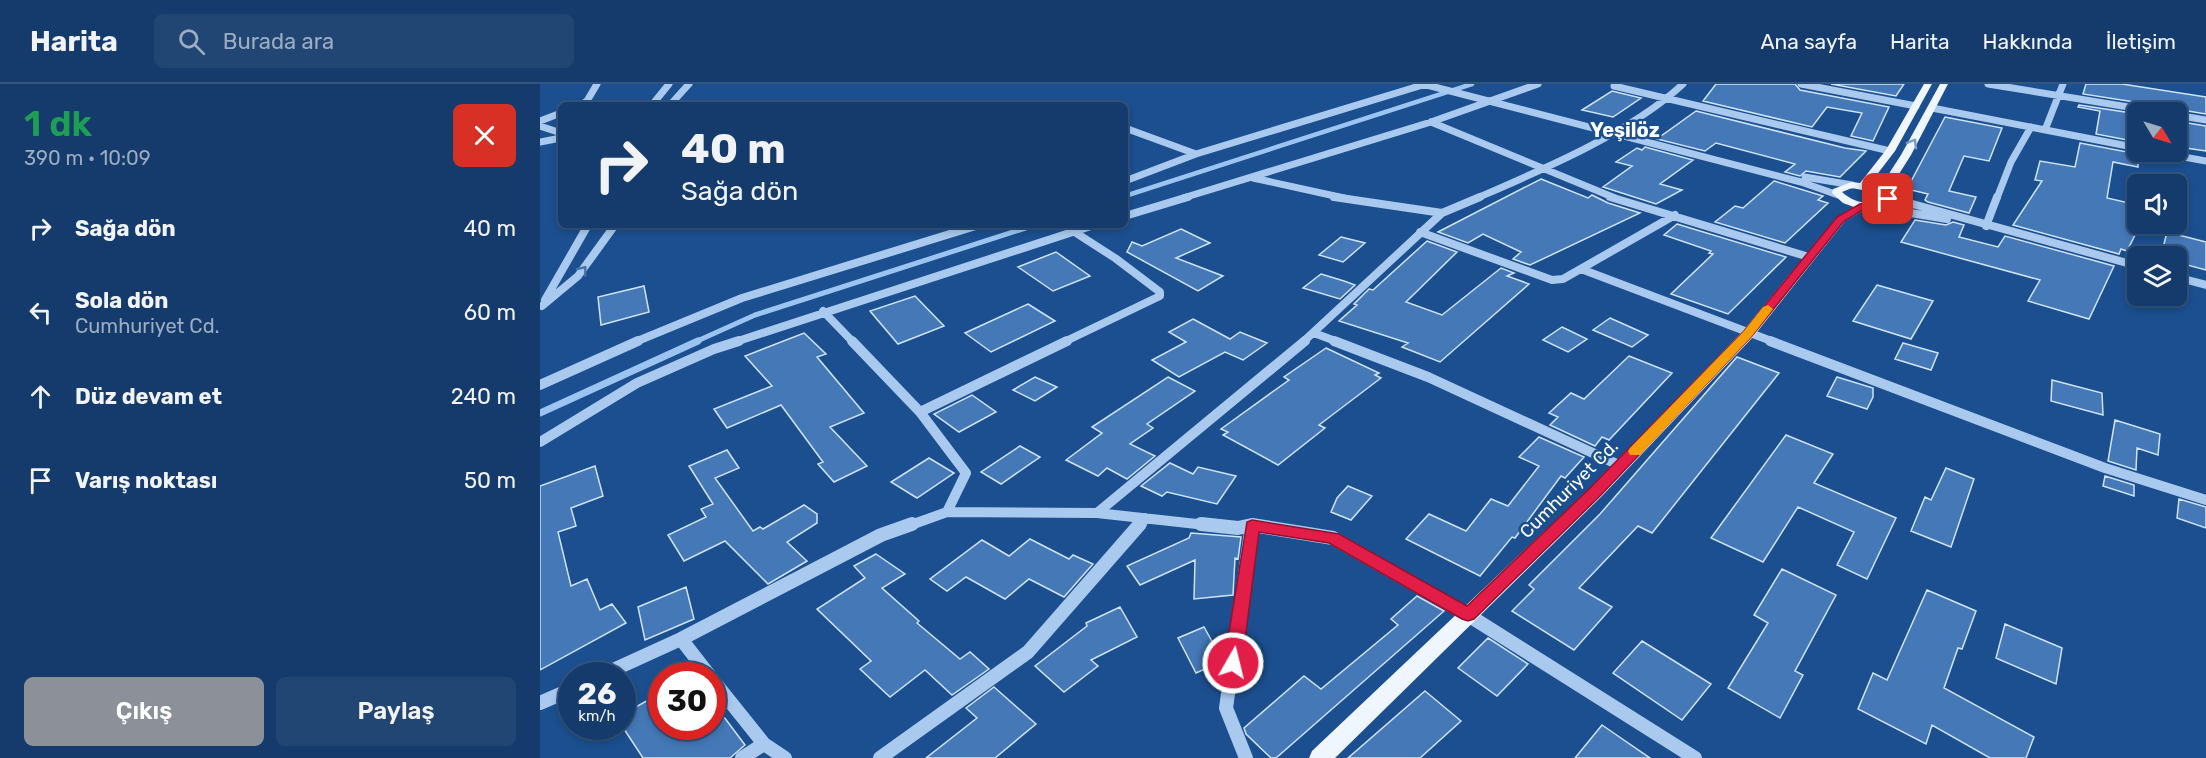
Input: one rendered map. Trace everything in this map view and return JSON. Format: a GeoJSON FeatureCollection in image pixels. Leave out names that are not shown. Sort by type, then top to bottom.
{"type":"FeatureCollection","features":[{"type":"Feature","properties":{"kind":"main road"},"geometry":{"type":"LineString","coordinates":[[1857,186],[1890,152],[1928,84]]}},
{"type":"Feature","properties":{"kind":"main road"},"geometry":{"type":"LineString","coordinates":[[1830,234],[1831,216],[1839,196],[1838,189],[1857,186],[1884,194],[1944,84]]}},
{"type":"Feature","properties":{"kind":"main road","name":"Cumhuriyet Cd."},"geometry":{"type":"LineString","coordinates":[[1320,758],[1621,466],[1748,334],[1841,219],[1866,206],[1885,204],[1887,201],[1884,194]]}},
{"type":"Feature","properties":{"kind":"main road"},"geometry":{"type":"LineString","coordinates":[[1839,196],[1866,206]]}},
{"type":"Feature","properties":{"kind":"street"},"geometry":{"type":"LineString","coordinates":[[586,102],[597,84]]}},
{"type":"Feature","properties":{"kind":"street"},"geometry":{"type":"LineString","coordinates":[[654,102],[669,84]]}},
{"type":"Feature","properties":{"kind":"street"},"geometry":{"type":"LineString","coordinates":[[673,102],[689,84]]}},
{"type":"Feature","properties":{"kind":"street"},"geometry":{"type":"LineString","coordinates":[[1128,215],[1431,122],[1538,84]]}},
{"type":"Feature","properties":{"kind":"street"},"geometry":{"type":"LineString","coordinates":[[1097,513],[1314,333],[1442,213],[1543,170],[1666,100],[1683,84]]}},
{"type":"Feature","properties":{"kind":"street"},"geometry":{"type":"LineString","coordinates":[[1801,84],[1916,106]]}},
{"type":"Feature","properties":{"kind":"street"},"geometry":{"type":"LineString","coordinates":[[1988,84],[2127,107]]}},
{"type":"Feature","properties":{"kind":"street"},"geometry":{"type":"LineString","coordinates":[[2045,130],[2063,84]]}},
{"type":"Feature","properties":{"kind":"street"},"geometry":{"type":"LineString","coordinates":[[1128,180],[1196,154],[1426,85],[1772,174],[1839,196]]}},
{"type":"Feature","properties":{"kind":"street"},"geometry":{"type":"LineString","coordinates":[[1614,86],[1890,152]]}},
{"type":"Feature","properties":{"kind":"street"},"geometry":{"type":"LineString","coordinates":[[1932,108],[2127,146]]}},
{"type":"Feature","properties":{"kind":"street"},"geometry":{"type":"LineString","coordinates":[[540,121],[558,115]]}},
{"type":"Feature","properties":{"kind":"street"},"geometry":{"type":"LineString","coordinates":[[2187,117],[2206,120]]}},
{"type":"Feature","properties":{"kind":"street"},"geometry":{"type":"LineString","coordinates":[[1431,122],[1611,197],[1809,257]]}},
{"type":"Feature","properties":{"kind":"street"},"geometry":{"type":"LineString","coordinates":[[540,126],[558,132]]}},
{"type":"Feature","properties":{"kind":"street"},"geometry":{"type":"LineString","coordinates":[[1986,226],[2011,162],[2031,127]]}},
{"type":"Feature","properties":{"kind":"street"},"geometry":{"type":"LineString","coordinates":[[1128,129],[1196,154]]}},
{"type":"Feature","properties":{"kind":"street"},"geometry":{"type":"LineString","coordinates":[[540,142],[558,139]]}},
{"type":"Feature","properties":{"kind":"street"},"geometry":{"type":"LineString","coordinates":[[2187,158],[2206,161]]}},
{"type":"Feature","properties":{"kind":"street"},"geometry":{"type":"LineString","coordinates":[[1772,174],[1788,174],[1857,186]]}},
{"type":"Feature","properties":{"kind":"street"},"geometry":{"type":"LineString","coordinates":[[1252,178],[1323,195],[1442,213]]}},
{"type":"Feature","properties":{"kind":"street"},"geometry":{"type":"LineString","coordinates":[[1884,194],[1986,226],[2127,263]]}},
{"type":"Feature","properties":{"kind":"street"},"geometry":{"type":"LineString","coordinates":[[1866,206],[1962,219]]}},
{"type":"Feature","properties":{"kind":"street"},"geometry":{"type":"LineString","coordinates":[[1420,232],[1552,280],[1563,279],[1674,215]]}},
{"type":"Feature","properties":{"kind":"street"},"geometry":{"type":"LineString","coordinates":[[541,307],[586,228]]}},
{"type":"Feature","properties":{"kind":"street"},"geometry":{"type":"LineString","coordinates":[[541,307],[578,276],[613,228]]}},
{"type":"Feature","properties":{"kind":"street"},"geometry":{"type":"LineString","coordinates":[[540,385],[671,326],[742,298],[969,228]]}},
{"type":"Feature","properties":{"kind":"street"},"geometry":{"type":"LineString","coordinates":[[540,442],[637,383],[714,349],[1084,228]]}},
{"type":"Feature","properties":{"kind":"street"},"geometry":{"type":"LineString","coordinates":[[920,412],[1160,296],[1160,292],[1115,258],[1073,231]]}},
{"type":"Feature","properties":{"kind":"street"},"geometry":{"type":"LineString","coordinates":[[1581,269],[2105,468],[2206,500]]}},
{"type":"Feature","properties":{"kind":"street"},"geometry":{"type":"LineString","coordinates":[[2187,280],[2206,285]]}},
{"type":"Feature","properties":{"kind":"street"},"geometry":{"type":"LineString","coordinates":[[824,312],[920,412],[966,473],[947,512]]}},
{"type":"Feature","properties":{"kind":"street"},"geometry":{"type":"LineString","coordinates":[[1314,333],[1428,377],[1621,466]]}},
{"type":"Feature","properties":{"kind":"street"},"geometry":{"type":"LineString","coordinates":[[631,662],[681,639],[881,535],[947,512],[1097,513],[1238,528],[1252,525],[1333,538],[1468,615],[1695,758]]}},
{"type":"Feature","properties":{"kind":"street"},"geometry":{"type":"LineString","coordinates":[[880,758],[1028,652],[1116,554],[1145,518]]}},
{"type":"Feature","properties":{"kind":"street"},"geometry":{"type":"LineString","coordinates":[[1246,758],[1226,708],[1252,525]]}},
{"type":"Feature","properties":{"kind":"street"},"geometry":{"type":"LineString","coordinates":[[681,639],[699,662]]}},
{"type":"Feature","properties":{"kind":"street"},"geometry":{"type":"LineString","coordinates":[[540,703],[558,695]]}},
{"type":"Feature","properties":{"kind":"street"},"geometry":{"type":"LineString","coordinates":[[726,696],[764,744],[785,758]]}},
{"type":"Feature","properties":{"kind":"street"},"geometry":{"type":"LineString","coordinates":[[742,758],[764,744]]}},
{"type":"Feature","properties":{"kind":"building"},"geometry":{"type":"Polygon","coordinates":[[[1716,84],[1795,84],[1800,90],[1889,107],[1873,141],[1851,136],[1862,113],[1827,107],[1812,127],[1703,101],[1716,84]]]}},
{"type":"Feature","properties":{"kind":"building"},"geometry":{"type":"Polygon","coordinates":[[[1831,84],[1904,84],[1896,96],[1831,84]]]}},
{"type":"Feature","properties":{"kind":"building"},"geometry":{"type":"Polygon","coordinates":[[[2086,84],[2122,84],[2206,97],[2206,114],[2187,111],[2187,102],[2134,102],[2083,94],[2086,84]]]}},
{"type":"Feature","properties":{"kind":"building"},"geometry":{"type":"Polygon","coordinates":[[[1612,91],[1641,98],[1613,117],[1582,110],[1612,91]]]}},
{"type":"Feature","properties":{"kind":"building"},"geometry":{"type":"Polygon","coordinates":[[[2079,105],[2127,112],[2127,140],[2096,134],[2100,111],[2078,107],[2079,105]]]}},
{"type":"Feature","properties":{"kind":"building"},"geometry":{"type":"Polygon","coordinates":[[[1696,111],[1845,148],[1866,151],[1840,177],[1806,171],[1800,176],[1785,172],[1795,164],[1716,143],[1705,151],[1657,139],[1696,111]]]}},
{"type":"Feature","properties":{"kind":"building"},"geometry":{"type":"Polygon","coordinates":[[[1945,117],[2002,128],[1989,161],[1964,156],[1949,191],[1976,197],[1969,213],[1928,202],[1925,200],[1928,194],[1907,189],[1945,117]]]}},
{"type":"Feature","properties":{"kind":"building"},"geometry":{"type":"Polygon","coordinates":[[[2187,123],[2206,126],[2206,151],[2187,148],[2187,123]]]}},
{"type":"Feature","properties":{"kind":"building"},"geometry":{"type":"Polygon","coordinates":[[[2080,143],[2127,152],[2127,162],[2138,162],[2138,167],[2113,162],[2107,198],[2127,203],[2127,234],[2136,234],[2130,246],[2127,246],[2127,251],[2121,249],[2119,254],[2013,225],[2042,181],[2035,180],[2040,161],[2075,167],[2080,143]]]}},
{"type":"Feature","properties":{"kind":"building"},"geometry":{"type":"Polygon","coordinates":[[[1645,147],[1693,160],[1660,184],[1682,190],[1656,204],[1603,187],[1632,166],[1616,162],[1637,148],[1642,150],[1645,147]]]}},
{"type":"Feature","properties":{"kind":"building"},"geometry":{"type":"Polygon","coordinates":[[[1541,179],[1588,198],[1592,195],[1608,203],[1640,213],[1530,265],[1513,259],[1521,252],[1483,234],[1468,243],[1438,232],[1541,179]]]}},
{"type":"Feature","properties":{"kind":"building"},"geometry":{"type":"Polygon","coordinates":[[[1774,181],[1823,196],[1818,200],[1828,203],[1785,243],[1715,222],[1735,206],[1743,208],[1774,181]]]}},
{"type":"Feature","properties":{"kind":"building"},"geometry":{"type":"Polygon","coordinates":[[[1915,220],[1946,225],[1953,222],[1964,225],[1959,237],[1998,247],[2005,236],[2114,266],[2089,319],[2028,301],[2040,280],[1901,242],[1915,220]]]}},
{"type":"Feature","properties":{"kind":"building"},"geometry":{"type":"Polygon","coordinates":[[[1677,224],[1786,257],[1728,314],[1671,294],[1713,254],[1709,253],[1711,251],[1664,235],[1677,224]]]}},
{"type":"Feature","properties":{"kind":"building"},"geometry":{"type":"Polygon","coordinates":[[[1181,229],[1210,243],[1176,258],[1223,276],[1198,291],[1127,252],[1132,242],[1142,246],[1181,229]]]}},
{"type":"Feature","properties":{"kind":"building"},"geometry":{"type":"Polygon","coordinates":[[[2166,234],[2206,242],[2206,270],[2187,265],[2187,246],[2164,246],[2166,234]]]}},
{"type":"Feature","properties":{"kind":"building"},"geometry":{"type":"Polygon","coordinates":[[[1341,237],[1365,243],[1343,262],[1319,255],[1341,237]]]}},
{"type":"Feature","properties":{"kind":"building"},"geometry":{"type":"Polygon","coordinates":[[[1427,241],[1457,252],[1406,302],[1442,315],[1501,268],[1514,273],[1507,276],[1529,284],[1440,362],[1402,347],[1408,343],[1339,321],[1357,305],[1354,304],[1369,289],[1373,290],[1427,241]]]}},
{"type":"Feature","properties":{"kind":"building"},"geometry":{"type":"Polygon","coordinates":[[[1056,252],[1090,276],[1053,291],[1018,267],[1056,252]]]}},
{"type":"Feature","properties":{"kind":"building"},"geometry":{"type":"Polygon","coordinates":[[[1321,274],[1355,285],[1340,299],[1303,288],[1321,274]]]}},
{"type":"Feature","properties":{"kind":"building"},"geometry":{"type":"Polygon","coordinates":[[[1877,285],[1933,301],[1911,339],[1853,321],[1877,285]]]}},
{"type":"Feature","properties":{"kind":"building"},"geometry":{"type":"Polygon","coordinates":[[[644,286],[649,312],[601,325],[598,297],[644,286]]]}},
{"type":"Feature","properties":{"kind":"building"},"geometry":{"type":"Polygon","coordinates":[[[915,296],[944,326],[898,344],[870,311],[915,296]]]}},
{"type":"Feature","properties":{"kind":"building"},"geometry":{"type":"Polygon","coordinates":[[[1028,304],[1055,321],[991,352],[965,333],[1028,304]]]}},
{"type":"Feature","properties":{"kind":"building"},"geometry":{"type":"Polygon","coordinates":[[[1610,318],[1648,335],[1632,347],[1593,330],[1610,318]]]}},
{"type":"Feature","properties":{"kind":"building"},"geometry":{"type":"Polygon","coordinates":[[[1193,319],[1230,339],[1240,332],[1267,343],[1243,360],[1225,352],[1179,377],[1152,360],[1186,342],[1169,332],[1193,319]]]}},
{"type":"Feature","properties":{"kind":"building"},"geometry":{"type":"Polygon","coordinates":[[[1562,327],[1587,339],[1568,352],[1543,340],[1562,327]]]}},
{"type":"Feature","properties":{"kind":"building"},"geometry":{"type":"Polygon","coordinates":[[[804,333],[826,354],[817,357],[864,413],[830,427],[867,466],[834,482],[818,464],[823,462],[781,405],[727,428],[714,409],[772,386],[745,356],[804,333]]]}},
{"type":"Feature","properties":{"kind":"building"},"geometry":{"type":"Polygon","coordinates":[[[1903,343],[1938,353],[1931,370],[1895,359],[1903,343]]]}},
{"type":"Feature","properties":{"kind":"building"},"geometry":{"type":"Polygon","coordinates":[[[1326,348],[1379,373],[1375,375],[1381,378],[1319,425],[1325,428],[1278,465],[1223,435],[1228,432],[1221,429],[1289,380],[1284,377],[1326,348]]]}},
{"type":"Feature","properties":{"kind":"building"},"geometry":{"type":"Polygon","coordinates":[[[1629,356],[1672,373],[1609,440],[1602,437],[1595,446],[1550,425],[1558,417],[1549,413],[1571,393],[1584,399],[1629,356]]]}},
{"type":"Feature","properties":{"kind":"building"},"geometry":{"type":"Polygon","coordinates":[[[1737,357],[1779,373],[1652,533],[1638,526],[1579,588],[1612,607],[1574,650],[1512,611],[1534,589],[1529,585],[1600,514],[1737,357]]]}},
{"type":"Feature","properties":{"kind":"building"},"geometry":{"type":"Polygon","coordinates":[[[1035,377],[1057,387],[1035,401],[1013,390],[1035,377]]]}},
{"type":"Feature","properties":{"kind":"building"},"geometry":{"type":"Polygon","coordinates":[[[1168,377],[1195,391],[1147,424],[1153,428],[1130,444],[1155,456],[1127,479],[1107,468],[1098,476],[1066,460],[1102,433],[1092,427],[1168,377]]]}},
{"type":"Feature","properties":{"kind":"building"},"geometry":{"type":"Polygon","coordinates":[[[1837,377],[1873,388],[1873,397],[1867,409],[1827,396],[1837,377]]]}},
{"type":"Feature","properties":{"kind":"building"},"geometry":{"type":"Polygon","coordinates":[[[2052,380],[2102,393],[2103,415],[2051,401],[2052,380]]]}},
{"type":"Feature","properties":{"kind":"building"},"geometry":{"type":"Polygon","coordinates":[[[972,395],[996,412],[959,432],[934,414],[972,395]]]}},
{"type":"Feature","properties":{"kind":"building"},"geometry":{"type":"Polygon","coordinates":[[[2115,420],[2160,434],[2158,455],[2137,448],[2136,470],[2108,461],[2115,420]]]}},
{"type":"Feature","properties":{"kind":"building"},"geometry":{"type":"Polygon","coordinates":[[[1786,435],[1833,454],[1814,483],[1896,518],[1867,579],[1837,565],[1854,532],[1798,507],[1763,562],[1711,538],[1786,435]]]}},
{"type":"Feature","properties":{"kind":"building"},"geometry":{"type":"Polygon","coordinates":[[[1539,437],[1584,457],[1565,478],[1561,476],[1515,538],[1512,537],[1480,576],[1406,539],[1429,514],[1466,531],[1491,499],[1508,506],[1539,466],[1519,457],[1539,437]]]}},
{"type":"Feature","properties":{"kind":"building"},"geometry":{"type":"Polygon","coordinates":[[[1020,446],[1040,457],[1001,484],[981,472],[1020,446]]]}},
{"type":"Feature","properties":{"kind":"building"},"geometry":{"type":"Polygon","coordinates":[[[727,450],[739,468],[715,478],[753,531],[760,527],[763,529],[804,505],[817,514],[817,523],[787,542],[807,561],[768,584],[725,541],[684,561],[668,535],[706,517],[701,509],[713,504],[689,466],[727,450]]]}},
{"type":"Feature","properties":{"kind":"building"},"geometry":{"type":"Polygon","coordinates":[[[929,458],[954,473],[917,498],[891,482],[929,458]]]}},
{"type":"Feature","properties":{"kind":"building"},"geometry":{"type":"Polygon","coordinates":[[[1170,463],[1193,474],[1198,467],[1236,476],[1217,504],[1167,492],[1162,496],[1141,486],[1170,463]]]}},
{"type":"Feature","properties":{"kind":"building"},"geometry":{"type":"Polygon","coordinates":[[[595,466],[603,496],[571,508],[576,526],[558,532],[571,586],[587,579],[600,610],[612,604],[626,623],[540,670],[540,486],[595,466]]]}},
{"type":"Feature","properties":{"kind":"building"},"geometry":{"type":"Polygon","coordinates":[[[1946,468],[1974,479],[1951,547],[1911,531],[1925,497],[1931,500],[1946,468]]]}},
{"type":"Feature","properties":{"kind":"building"},"geometry":{"type":"Polygon","coordinates":[[[2105,476],[2134,485],[2134,496],[2103,486],[2105,476]]]}},
{"type":"Feature","properties":{"kind":"building"},"geometry":{"type":"Polygon","coordinates":[[[1348,486],[1372,496],[1351,520],[1331,512],[1337,498],[1348,486]]]}},
{"type":"Feature","properties":{"kind":"building"},"geometry":{"type":"Polygon","coordinates":[[[2179,499],[2206,507],[2206,528],[2177,518],[2179,499]]]}},
{"type":"Feature","properties":{"kind":"building"},"geometry":{"type":"Polygon","coordinates":[[[1191,533],[1241,537],[1238,559],[1235,558],[1233,595],[1194,599],[1195,560],[1140,585],[1127,566],[1189,538],[1191,533]]]}},
{"type":"Feature","properties":{"kind":"building"},"geometry":{"type":"Polygon","coordinates":[[[1030,539],[1069,559],[1073,555],[1093,564],[1064,597],[1029,579],[1005,599],[966,577],[947,591],[930,579],[982,540],[1009,556],[1030,539]]]}},
{"type":"Feature","properties":{"kind":"building"},"geometry":{"type":"Polygon","coordinates":[[[876,554],[905,574],[882,588],[919,621],[917,623],[960,659],[970,652],[989,669],[952,695],[925,670],[890,697],[860,669],[871,661],[817,609],[865,578],[854,566],[876,554]]]}},
{"type":"Feature","properties":{"kind":"building"},"geometry":{"type":"Polygon","coordinates":[[[1782,569],[1836,595],[1795,671],[1803,675],[1780,718],[1728,688],[1768,623],[1754,615],[1782,569]]]}},
{"type":"Feature","properties":{"kind":"building"},"geometry":{"type":"Polygon","coordinates":[[[686,587],[694,619],[645,640],[638,607],[686,587]]]}},
{"type":"Feature","properties":{"kind":"building"},"geometry":{"type":"Polygon","coordinates":[[[1927,590],[1976,611],[1962,649],[1958,648],[1944,688],[2034,737],[2026,758],[1990,758],[1932,725],[1926,744],[1858,709],[1873,673],[1887,680],[1927,590]]]}},
{"type":"Feature","properties":{"kind":"building"},"geometry":{"type":"Polygon","coordinates":[[[1417,596],[1444,611],[1276,758],[1271,758],[1246,734],[1244,728],[1304,676],[1321,689],[1398,625],[1391,619],[1417,596]]]}},
{"type":"Feature","properties":{"kind":"building"},"geometry":{"type":"Polygon","coordinates":[[[1120,607],[1137,637],[1091,660],[1098,666],[1064,692],[1035,666],[1087,626],[1086,623],[1120,607]]]}},
{"type":"Feature","properties":{"kind":"building"},"geometry":{"type":"Polygon","coordinates":[[[2005,624],[2062,648],[2056,684],[1996,658],[2005,624]]]}},
{"type":"Feature","properties":{"kind":"building"},"geometry":{"type":"Polygon","coordinates":[[[1204,627],[1223,661],[1196,673],[1178,638],[1204,627]]]}},
{"type":"Feature","properties":{"kind":"building"},"geometry":{"type":"Polygon","coordinates":[[[1488,638],[1528,664],[1497,696],[1458,668],[1488,638]]]}},
{"type":"Feature","properties":{"kind":"building"},"geometry":{"type":"Polygon","coordinates":[[[1642,641],[1711,684],[1682,720],[1613,673],[1642,641]]]}},
{"type":"Feature","properties":{"kind":"building"},"geometry":{"type":"Polygon","coordinates":[[[994,687],[1036,724],[995,758],[926,758],[977,718],[966,708],[994,687]]]}},
{"type":"Feature","properties":{"kind":"building"},"geometry":{"type":"Polygon","coordinates":[[[1425,691],[1461,721],[1420,758],[1348,758],[1425,691]]]}},
{"type":"Feature","properties":{"kind":"building"},"geometry":{"type":"Polygon","coordinates":[[[648,700],[648,740],[726,740],[726,720],[745,745],[730,758],[643,758],[631,740],[636,740],[636,707],[648,700]]]}},
{"type":"Feature","properties":{"kind":"building"},"geometry":{"type":"Polygon","coordinates":[[[1602,725],[1650,758],[1575,758],[1602,725]]]}},
{"type":"Feature","properties":{"kind":"waterway"},"geometry":{"type":"LineString","coordinates":[[1128,195],[1472,84]]}},
{"type":"Feature","properties":{"kind":"waterway"},"geometry":{"type":"LineString","coordinates":[[695,342],[755,315],[1026,228]]}},
{"type":"Feature","properties":{"kind":"waterway"},"geometry":{"type":"LineString","coordinates":[[540,413],[698,341]]}},
{"type":"Feature","properties":{"kind":"slow traffic"},"geometry":{"type":"LineString","coordinates":[[1635,451],[1748,334],[1768,309]]}},
{"type":"Feature","properties":{"kind":"district","name":"Yeşilöz"},"geometry":{"type":"Point","coordinates":[1625,130]}},
{"type":"Feature","properties":{"kind":"route"},"geometry":{"type":"LineString","coordinates":[[1233,663],[1252,525],[1333,538],[1468,615],[1596,492],[1748,334],[1841,219],[1864,206],[1885,204],[1888,199]]}}]}
